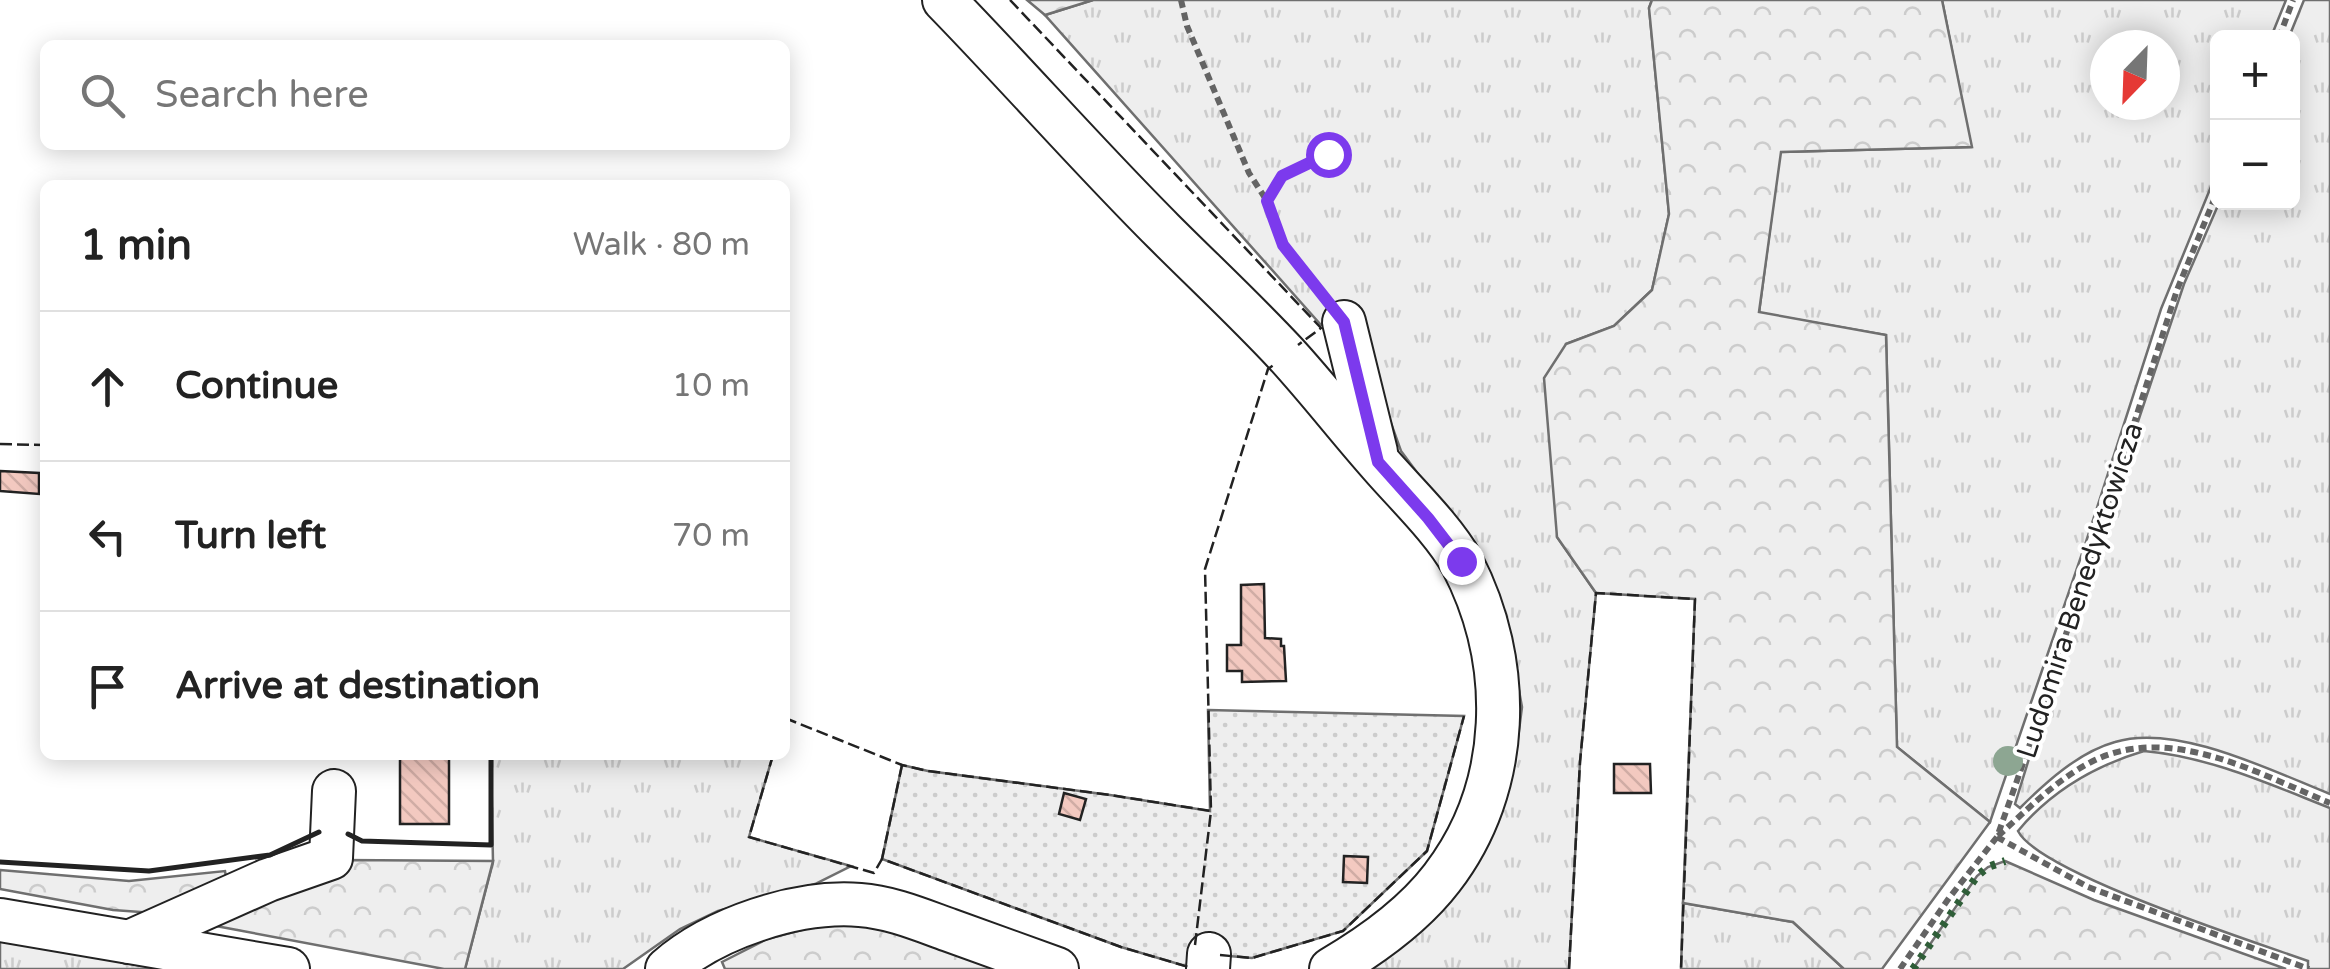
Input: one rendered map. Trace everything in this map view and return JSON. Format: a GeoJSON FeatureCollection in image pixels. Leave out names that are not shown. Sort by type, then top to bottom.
{"type":"FeatureCollection","features":[{"type":"Feature","properties":{"kind":"street"},"geometry":{"type":"LineString","coordinates":[[944,0],[1119,188],[1286,354],[1461,561],[1495,658],[1500,713],[1494,759],[1480,810],[1461,850],[1412,910],[1364,950],[1331,969]]}},
{"type":"Feature","properties":{"kind":"street"},"geometry":{"type":"LineString","coordinates":[[1344,322],[1378,462]]}},
{"type":"Feature","properties":{"kind":"street"},"geometry":{"type":"LineString","coordinates":[[129,942],[268,880],[331,858],[334,791]]}},
{"type":"Feature","properties":{"kind":"street"},"geometry":{"type":"LineString","coordinates":[[667,969],[726,932],[768,916],[815,906],[861,905],[915,918],[1057,969]]}},
{"type":"Feature","properties":{"kind":"street"},"geometry":{"type":"LineString","coordinates":[[0,920],[288,969]]}},
{"type":"Feature","properties":{"kind":"path"},"geometry":{"type":"LineString","coordinates":[[1181,0],[1187,26],[1249,174],[1267,201],[1283,245],[1344,322]]}},
{"type":"Feature","properties":{"kind":"path"},"geometry":{"type":"LineString","coordinates":[[2282,30],[2292,0]]}},
{"type":"Feature","properties":{"kind":"path"},"geometry":{"type":"LineString","coordinates":[[1267,201],[1282,176],[1328,154]]}},
{"type":"Feature","properties":{"kind":"path","name":"Ludomira Benedyktowicza"},"geometry":{"type":"LineString","coordinates":[[1900,969],[1997,836],[2177,290],[2210,210]]}},
{"type":"Feature","properties":{"kind":"path"},"geometry":{"type":"LineString","coordinates":[[2309,969],[2088,888],[1997,836],[2070,774],[2124,750],[2152,747],[2224,760],[2330,803]]}},
{"type":"Feature","properties":{"kind":"green space"},"geometry":{"type":"Polygon","coordinates":[[[1027,0],[1093,0],[1045,15],[1027,0]]]}},
{"type":"Feature","properties":{"kind":"green space"},"geometry":{"type":"Polygon","coordinates":[[[1093,0],[1652,0],[1649,8],[1669,214],[1652,290],[1614,326],[1566,344],[1557,537],[1596,593],[1580,762],[1569,969],[1367,969],[1500,807],[1515,762],[1522,707],[1507,624],[1474,549],[1401,451],[1351,312],[1321,325],[1045,15],[1093,0]]]}},
{"type":"Feature","properties":{"kind":"green space"},"geometry":{"type":"Polygon","coordinates":[[[1652,0],[1942,0],[1972,147],[1781,152],[1759,312],[1886,335],[1897,747],[1990,822],[1882,969],[1844,969],[1793,922],[1683,903],[1695,599],[1596,593],[1557,537],[1544,378],[1566,344],[1614,326],[1652,290],[1669,214],[1649,8],[1652,0]]]}},
{"type":"Feature","properties":{"kind":"green space"},"geometry":{"type":"Polygon","coordinates":[[[1942,0],[2286,0],[2274,30],[2210,30],[2210,189],[2161,309],[1990,822],[1897,747],[1886,335],[1759,313],[1780,152],[1971,147],[1942,0]]]}},
{"type":"Feature","properties":{"kind":"green space"},"geometry":{"type":"Polygon","coordinates":[[[2304,0],[2330,0],[2330,794],[2224,752],[2167,739],[2140,738],[2115,742],[2076,760],[2020,808],[2015,804],[2073,616],[2184,284],[2216,210],[2300,210],[2300,30],[2292,30],[2304,0]]]}},
{"type":"Feature","properties":{"kind":"green space"},"geometry":{"type":"Polygon","coordinates":[[[1208,710],[1464,716],[1427,851],[1343,931],[1252,958],[1194,953],[1192,968],[1121,947],[882,859],[902,765],[1210,811],[1208,710]]]}},
{"type":"Feature","properties":{"kind":"green space"},"geometry":{"type":"Polygon","coordinates":[[[2144,751],[2216,765],[2330,808],[2330,969],[2308,969],[2308,961],[2105,886],[2034,848],[2018,831],[2045,803],[2075,781],[2144,751]]]}},
{"type":"Feature","properties":{"kind":"green space"},"geometry":{"type":"Polygon","coordinates":[[[491,760],[772,760],[749,837],[851,866],[815,884],[718,911],[680,929],[623,969],[465,969],[493,862],[491,760]]]}},
{"type":"Feature","properties":{"kind":"green space"},"geometry":{"type":"Polygon","coordinates":[[[341,860],[493,861],[465,969],[444,969],[216,926],[224,908],[341,860]]]}},
{"type":"Feature","properties":{"kind":"green space"},"geometry":{"type":"Polygon","coordinates":[[[2005,861],[2094,900],[2286,969],[1913,969],[1977,876],[2005,861]]]}},
{"type":"Feature","properties":{"kind":"green space"},"geometry":{"type":"Polygon","coordinates":[[[0,870],[129,881],[225,871],[227,883],[154,913],[113,910],[0,889],[0,870]]]}},
{"type":"Feature","properties":{"kind":"green space"},"geometry":{"type":"Polygon","coordinates":[[[1683,903],[1793,922],[1844,969],[1681,969],[1683,903]]]}},
{"type":"Feature","properties":{"kind":"green space"},"geometry":{"type":"Polygon","coordinates":[[[840,920],[905,924],[1029,969],[725,969],[722,962],[767,939],[840,920]]]}},
{"type":"Feature","properties":{"kind":"green space"},"geometry":{"type":"Polygon","coordinates":[[[0,940],[167,969],[0,969],[0,940]]]}},
{"type":"Feature","properties":{"kind":"building"},"geometry":{"type":"Polygon","coordinates":[[[0,471],[39,473],[39,494],[0,491],[0,471]]]}},
{"type":"Feature","properties":{"kind":"building"},"geometry":{"type":"Polygon","coordinates":[[[1264,584],[1265,638],[1281,639],[1286,681],[1242,682],[1242,671],[1227,671],[1227,645],[1241,645],[1241,585],[1264,584]]]}},
{"type":"Feature","properties":{"kind":"building"},"geometry":{"type":"Polygon","coordinates":[[[400,760],[449,760],[449,824],[400,824],[400,760]]]}},
{"type":"Feature","properties":{"kind":"building"},"geometry":{"type":"Polygon","coordinates":[[[1614,764],[1650,764],[1651,793],[1614,793],[1614,764]]]}},
{"type":"Feature","properties":{"kind":"building"},"geometry":{"type":"Polygon","coordinates":[[[1064,793],[1086,799],[1080,820],[1059,814],[1064,793]]]}},
{"type":"Feature","properties":{"kind":"building"},"geometry":{"type":"Polygon","coordinates":[[[1344,856],[1368,857],[1367,883],[1343,882],[1344,856]]]}},
{"type":"Feature","properties":{"kind":"hedge"},"geometry":{"type":"LineString","coordinates":[[1913,969],[1977,876],[2005,861]]}},
{"type":"Feature","properties":{"kind":"fence"},"geometry":{"type":"LineString","coordinates":[[1010,0],[1321,328],[1298,345]]}},
{"type":"Feature","properties":{"kind":"fence"},"geometry":{"type":"LineString","coordinates":[[790,720],[902,765],[928,771],[1211,811],[1205,569],[1268,369],[1275,364]]}},
{"type":"Feature","properties":{"kind":"fence"},"geometry":{"type":"LineString","coordinates":[[0,444],[40,445]]}},
{"type":"Feature","properties":{"kind":"fence"},"geometry":{"type":"LineString","coordinates":[[1569,969],[1580,762],[1596,593],[1695,599],[1681,969]]}},
{"type":"Feature","properties":{"kind":"fence"},"geometry":{"type":"LineString","coordinates":[[1220,955],[1252,958],[1343,931],[1427,851],[1464,716]]}},
{"type":"Feature","properties":{"kind":"fence"},"geometry":{"type":"LineString","coordinates":[[772,760],[749,837],[874,873],[882,859]]}},
{"type":"Feature","properties":{"kind":"fence"},"geometry":{"type":"LineString","coordinates":[[902,765],[882,859],[1121,947],[1192,968]]}},
{"type":"Feature","properties":{"kind":"fence"},"geometry":{"type":"LineString","coordinates":[[1195,945],[1211,811]]}},
{"type":"Feature","properties":{"kind":"wall"},"geometry":{"type":"LineString","coordinates":[[348,834],[362,841],[491,845],[491,760]]}},
{"type":"Feature","properties":{"kind":"wall"},"geometry":{"type":"LineString","coordinates":[[0,862],[149,871],[270,855],[319,832]]}},
{"type":"Feature","properties":{"kind":"route"},"geometry":{"type":"LineString","coordinates":[[1328,154],[1282,176],[1267,201],[1283,245],[1344,322],[1378,462],[1461,561]]}}]}
